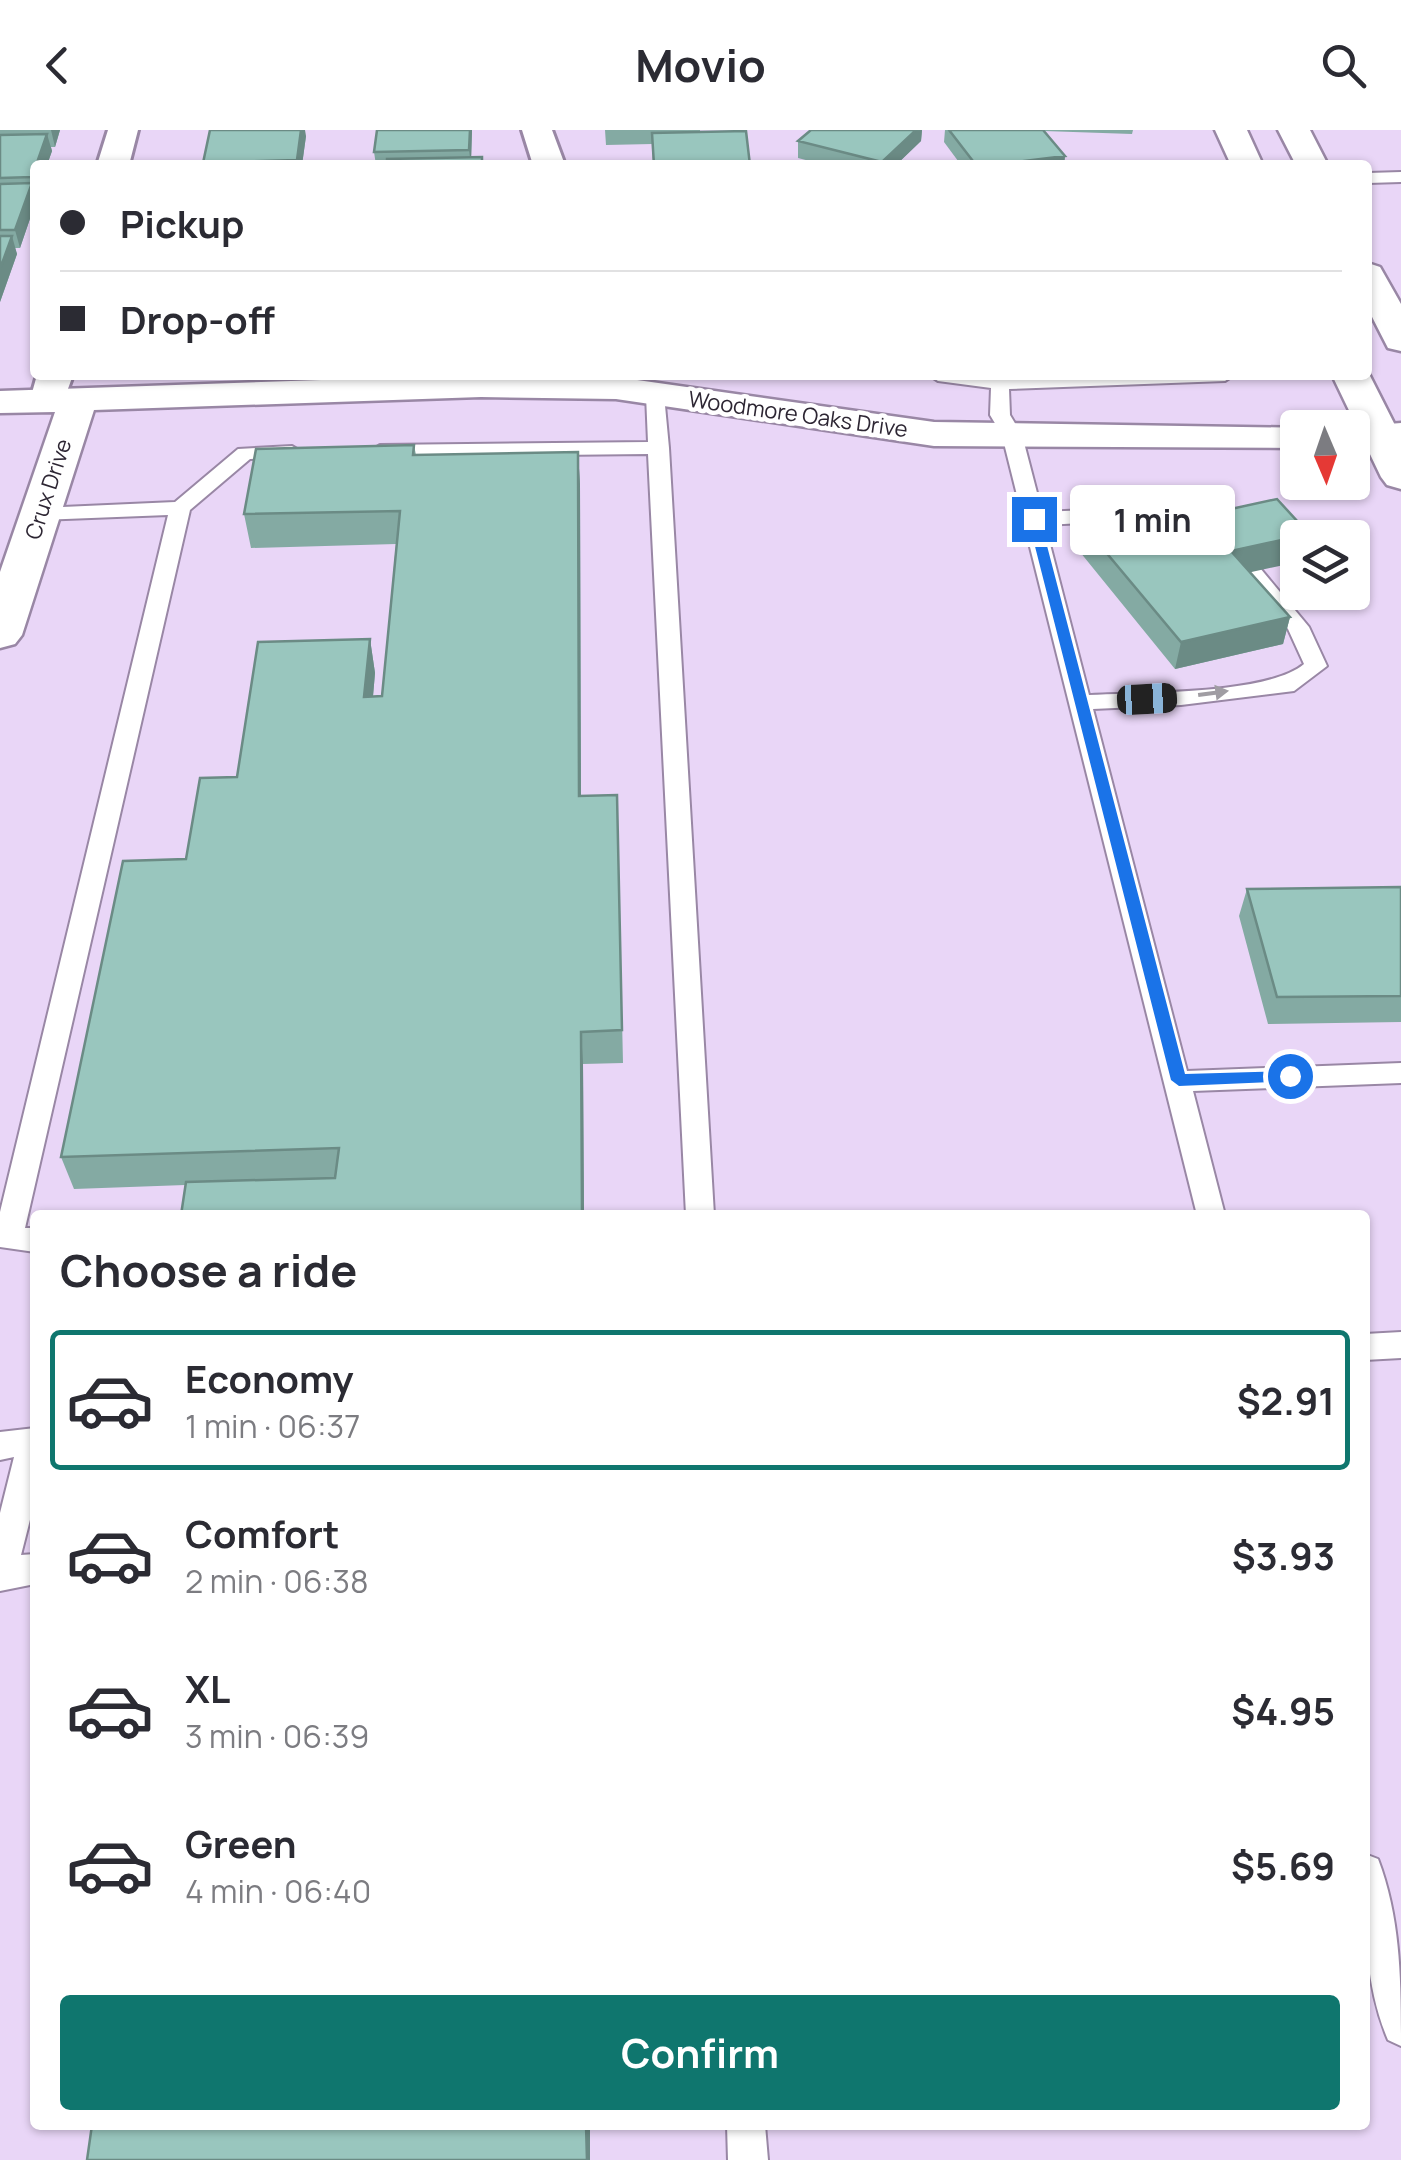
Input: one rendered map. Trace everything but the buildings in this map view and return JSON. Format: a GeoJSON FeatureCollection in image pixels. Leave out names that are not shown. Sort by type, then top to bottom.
{"type":"FeatureCollection","features":[{"type":"Feature","properties":{"kind":"street"},"geometry":{"type":"LineString","coordinates":[[114,160],[123,130]]}},
{"type":"Feature","properties":{"kind":"street"},"geometry":{"type":"LineString","coordinates":[[537,130],[547,160]]}},
{"type":"Feature","properties":{"kind":"street"},"geometry":{"type":"LineString","coordinates":[[1231,130],[1245,160]]}},
{"type":"Feature","properties":{"kind":"street"},"geometry":{"type":"LineString","coordinates":[[1294,130],[1309,160]]}},
{"type":"Feature","properties":{"kind":"street"},"geometry":{"type":"LineString","coordinates":[[1372,282],[1401,340]]}},
{"type":"Feature","properties":{"kind":"street"},"geometry":{"type":"LineString","coordinates":[[1353,380],[1401,477]]}},
{"type":"Feature","properties":{"kind":"street","name":"Woodmore Oaks Drive"},"geometry":{"type":"LineString","coordinates":[[0,402],[60,392],[616,382],[655,394],[918,432],[1280,436]]}},
{"type":"Feature","properties":{"kind":"street","name":"Crux Drive"},"geometry":{"type":"LineString","coordinates":[[0,635],[40,514],[60,392]]}},
{"type":"Feature","properties":{"kind":"lane"},"geometry":{"type":"LineString","coordinates":[[1372,178],[1401,177]]}},
{"type":"Feature","properties":{"kind":"lane"},"geometry":{"type":"LineString","coordinates":[[1001,380],[1000,415],[1012,435],[1210,1210]]}},
{"type":"Feature","properties":{"kind":"lane"},"geometry":{"type":"LineString","coordinates":[[655,394],[700,1210]]}},
{"type":"Feature","properties":{"kind":"lane"},"geometry":{"type":"LineString","coordinates":[[363,452],[659,448]]}},
{"type":"Feature","properties":{"kind":"lane"},"geometry":{"type":"LineString","coordinates":[[30,1240],[8,1238],[180,508],[245,453],[304,452]]}},
{"type":"Feature","properties":{"kind":"lane"},"geometry":{"type":"LineString","coordinates":[[40,514],[180,508]]}},
{"type":"Feature","properties":{"kind":"lane"},"geometry":{"type":"LineString","coordinates":[[1034,519],[1175,512],[1203,520]]}},
{"type":"Feature","properties":{"kind":"lane"},"geometry":{"type":"LineString","coordinates":[[1080,702],[1181,698],[1294,684],[1316,666],[1298,628],[1253,572]]}},
{"type":"Feature","properties":{"kind":"lane"},"geometry":{"type":"LineString","coordinates":[[1179,1080],[1401,1072]]}},
{"type":"Feature","properties":{"kind":"lane"},"geometry":{"type":"LineString","coordinates":[[1370,1347],[1401,1345]]}},
{"type":"Feature","properties":{"kind":"lane"},"geometry":{"type":"LineString","coordinates":[[0,1446],[30,1440]]}},
{"type":"Feature","properties":{"kind":"lane"},"geometry":{"type":"LineString","coordinates":[[30,1459],[1,1574],[30,1571]]}},
{"type":"Feature","properties":{"kind":"lane"},"geometry":{"type":"LineString","coordinates":[[1370,1893],[1401,2026]]}},
{"type":"Feature","properties":{"kind":"lane"},"geometry":{"type":"LineString","coordinates":[[746,2130],[748,2160]]}},
{"type":"Feature","properties":{"kind":"route"},"geometry":{"type":"LineString","coordinates":[[1034,519],[1179,1080],[1290,1076]]}}]}
